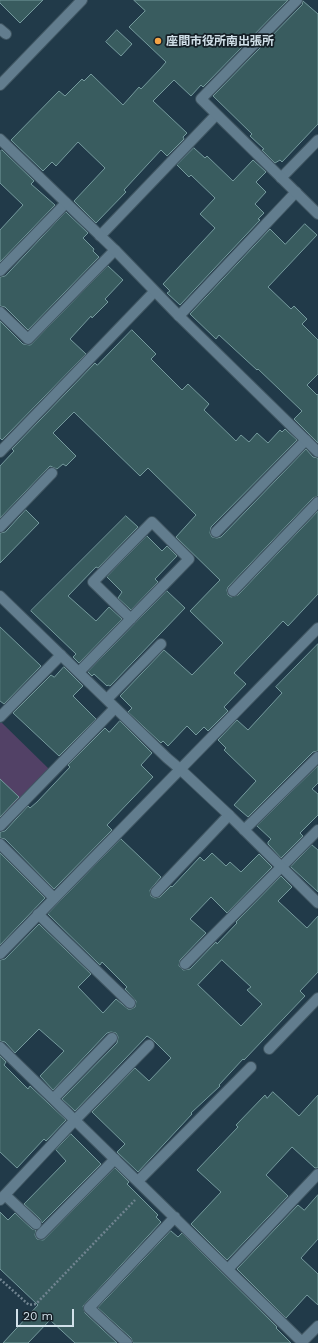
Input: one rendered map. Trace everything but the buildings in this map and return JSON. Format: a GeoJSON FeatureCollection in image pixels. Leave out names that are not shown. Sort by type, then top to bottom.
{"type":"FeatureCollection","features":[{"type":"Feature","properties":{"kind":"street"},"geometry":{"type":"LineString","coordinates":[[0,85],[82,0]]}},
{"type":"Feature","properties":{"kind":"street"},"geometry":{"type":"LineString","coordinates":[[297,0],[201,99],[318,214]]}},
{"type":"Feature","properties":{"kind":"street"},"geometry":{"type":"LineString","coordinates":[[100,236],[216,115]]}},
{"type":"Feature","properties":{"kind":"street"},"geometry":{"type":"LineString","coordinates":[[0,139],[115,250],[154,292],[318,452]]}},
{"type":"Feature","properties":{"kind":"street"},"geometry":{"type":"LineString","coordinates":[[281,178],[318,140]]}},
{"type":"Feature","properties":{"kind":"street"},"geometry":{"type":"LineString","coordinates":[[179,316],[296,192]]}},
{"type":"Feature","properties":{"kind":"street"},"geometry":{"type":"LineString","coordinates":[[0,271],[66,203]]}},
{"type":"Feature","properties":{"kind":"street"},"geometry":{"type":"LineString","coordinates":[[0,312],[28,339],[115,250]]}},
{"type":"Feature","properties":{"kind":"street"},"geometry":{"type":"LineString","coordinates":[[0,452],[154,292]]}},
{"type":"Feature","properties":{"kind":"street"},"geometry":{"type":"LineString","coordinates":[[216,532],[306,440]]}},
{"type":"Feature","properties":{"kind":"street"},"geometry":{"type":"LineString","coordinates":[[0,527],[52,473]]}},
{"type":"Feature","properties":{"kind":"street"},"geometry":{"type":"LineString","coordinates":[[233,591],[318,502]]}},
{"type":"Feature","properties":{"kind":"street"},"geometry":{"type":"LineString","coordinates":[[79,672],[131,619],[189,559],[152,522],[93,582],[131,619]]}},
{"type":"Feature","properties":{"kind":"street"},"geometry":{"type":"LineString","coordinates":[[0,596],[166,758],[180,769],[244,830],[318,904]]}},
{"type":"Feature","properties":{"kind":"street"},"geometry":{"type":"LineString","coordinates":[[0,954],[318,628]]}},
{"type":"Feature","properties":{"kind":"street"},"geometry":{"type":"LineString","coordinates":[[107,699],[161,644]]}},
{"type":"Feature","properties":{"kind":"street"},"geometry":{"type":"LineString","coordinates":[[0,717],[61,655]]}},
{"type":"Feature","properties":{"kind":"street"},"geometry":{"type":"LineString","coordinates":[[0,826],[115,708]]}},
{"type":"Feature","properties":{"kind":"street"},"geometry":{"type":"LineString","coordinates":[[244,830],[318,757]]}},
{"type":"Feature","properties":{"kind":"street"},"geometry":{"type":"LineString","coordinates":[[156,892],[229,816]]}},
{"type":"Feature","properties":{"kind":"street"},"geometry":{"type":"LineString","coordinates":[[185,964],[318,830]]}},
{"type":"Feature","properties":{"kind":"street"},"geometry":{"type":"LineString","coordinates":[[0,844],[54,898]]}},
{"type":"Feature","properties":{"kind":"street"},"geometry":{"type":"LineString","coordinates":[[38,914],[130,1003]]}},
{"type":"Feature","properties":{"kind":"street"},"geometry":{"type":"LineString","coordinates":[[269,1049],[318,998]]}},
{"type":"Feature","properties":{"kind":"street"},"geometry":{"type":"LineString","coordinates":[[54,1098],[112,1038]]}},
{"type":"Feature","properties":{"kind":"street"},"geometry":{"type":"LineString","coordinates":[[36,1224],[3,1197],[75,1120],[149,1045]]}},
{"type":"Feature","properties":{"kind":"street"},"geometry":{"type":"LineString","coordinates":[[0,1047],[303,1342],[318,1326]]}},
{"type":"Feature","properties":{"kind":"street"},"geometry":{"type":"LineString","coordinates":[[138,1182],[251,1067]]}},
{"type":"Feature","properties":{"kind":"street"},"geometry":{"type":"LineString","coordinates":[[40,1234],[115,1159]]}},
{"type":"Feature","properties":{"kind":"street"},"geometry":{"type":"LineString","coordinates":[[228,1269],[318,1174]]}},
{"type":"Feature","properties":{"kind":"street"},"geometry":{"type":"LineString","coordinates":[[127,1343],[89,1308],[175,1216]]}},
{"type":"Feature","properties":{"kind":"path"},"geometry":{"type":"LineString","coordinates":[[0,1279],[29,1305],[36,1304],[146,1189]]}},
{"type":"Feature","properties":{"kind":"shaded area"},"geometry":{"type":"Polygon","coordinates":[[[0,721],[49,769],[0,819],[0,721]]]}},
{"type":"Feature","properties":{"kind":"place","name":"座間市役所南出張所"},"geometry":{"type":"Point","coordinates":[158,41]}}]}
